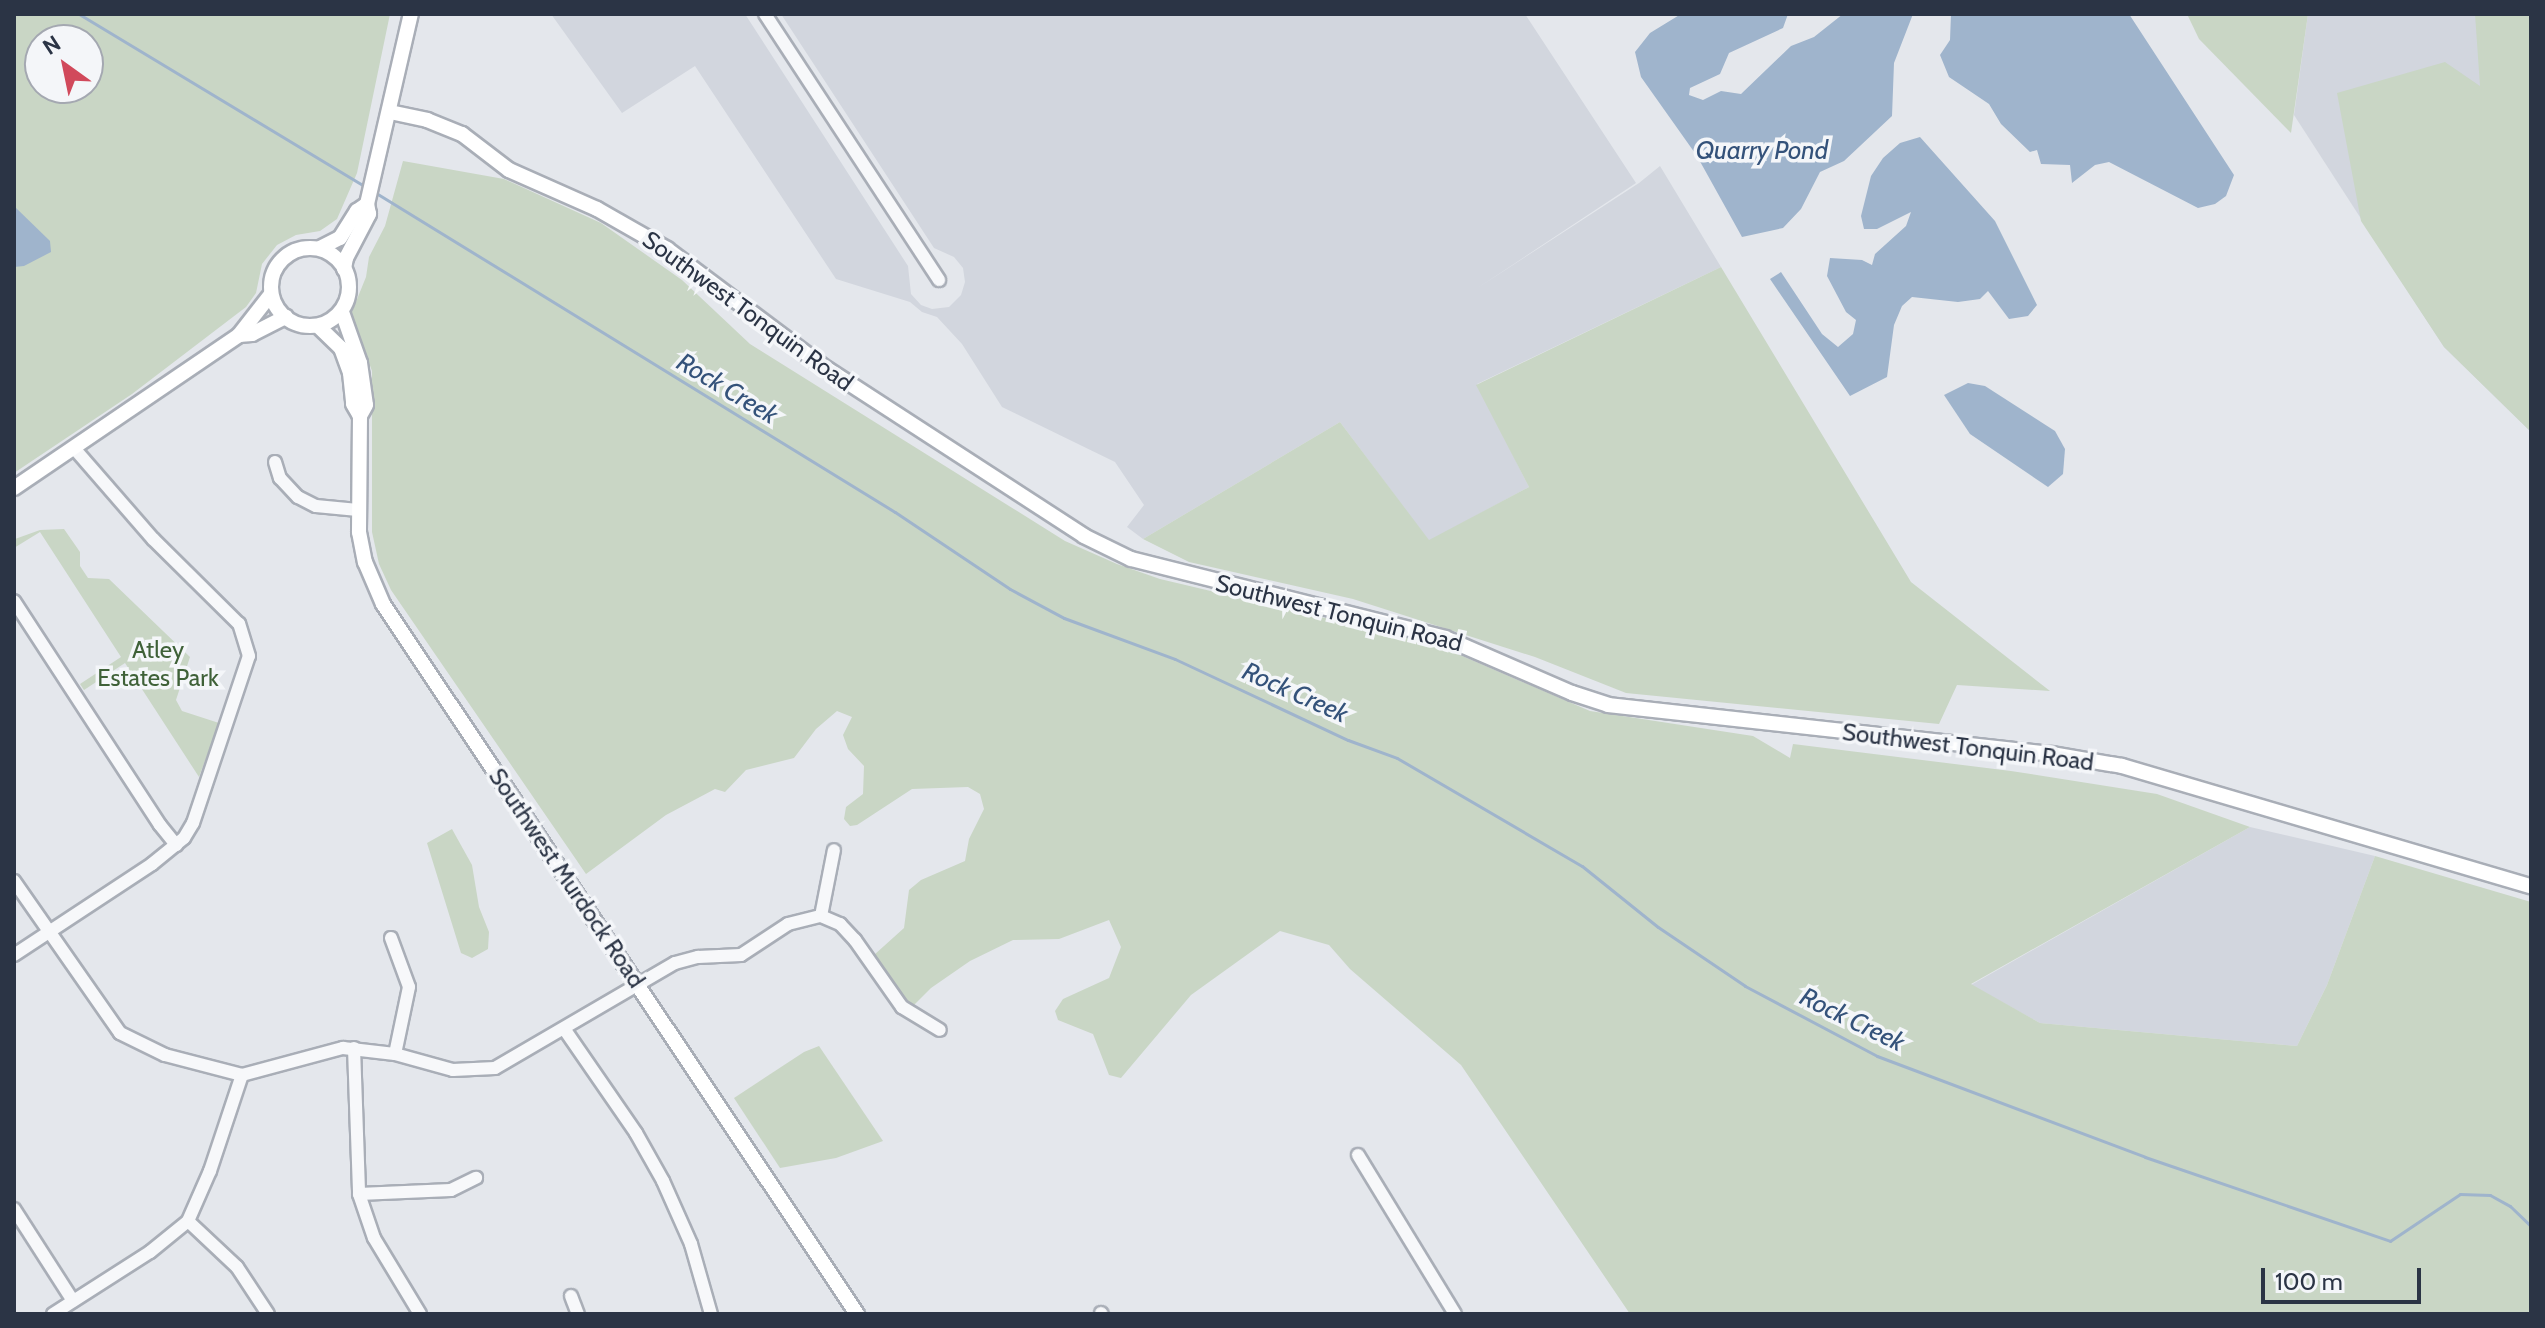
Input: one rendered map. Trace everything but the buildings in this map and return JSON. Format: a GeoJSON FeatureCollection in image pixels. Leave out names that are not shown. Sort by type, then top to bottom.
{"type":"FeatureCollection","features":[{"type":"Feature","properties":{"kind":"main road"},"geometry":{"type":"LineString","coordinates":[[271,294],[286,317],[300,325],[318,326],[342,312],[349,285],[344,269],[346,258],[369,214],[367,204],[411,14]]}},
{"type":"Feature","properties":{"kind":"main road","name":"Southwest Tonquin Road"},"geometry":{"type":"LineString","coordinates":[[390,112],[427,120],[462,134],[509,170],[597,209],[667,249],[827,369],[1084,536],[1131,559],[1431,633],[1608,705],[2046,753],[2122,766],[2531,886]]}},
{"type":"Feature","properties":{"kind":"main road"},"geometry":{"type":"LineString","coordinates":[[14,488],[239,335],[271,294],[275,266],[287,252],[320,248],[340,238],[357,211],[367,204]]}},
{"type":"Feature","properties":{"kind":"main road"},"geometry":{"type":"LineString","coordinates":[[320,248],[344,269]]}},
{"type":"Feature","properties":{"kind":"main road","name":"Southwest Murdock Road"},"geometry":{"type":"LineString","coordinates":[[342,312],[364,382],[366,405],[360,416],[358,510],[362,552],[383,604],[857,1314]]}},
{"type":"Feature","properties":{"kind":"main road"},"geometry":{"type":"LineString","coordinates":[[239,335],[252,334],[286,317]]}},
{"type":"Feature","properties":{"kind":"main road","name":"Southwest Murdock Road"},"geometry":{"type":"LineString","coordinates":[[318,326],[341,348],[350,373],[353,404],[360,416]]}},
{"type":"Feature","properties":{"kind":"street"},"geometry":{"type":"LineString","coordinates":[[765,14],[939,280]]}},
{"type":"Feature","properties":{"kind":"street"},"geometry":{"type":"LineString","coordinates":[[14,955],[176,845],[193,823],[249,656],[246,638],[233,617],[153,539],[74,448]]}},
{"type":"Feature","properties":{"kind":"street"},"geometry":{"type":"LineString","coordinates":[[275,462],[280,478],[298,497],[316,506],[358,510]]}},
{"type":"Feature","properties":{"kind":"street"},"geometry":{"type":"LineString","coordinates":[[14,601],[176,845]]}},
{"type":"Feature","properties":{"kind":"street"},"geometry":{"type":"LineString","coordinates":[[821,916],[834,850]]}},
{"type":"Feature","properties":{"kind":"street"},"geometry":{"type":"LineString","coordinates":[[14,881],[120,1033],[165,1055],[242,1075],[330,1050],[354,1048],[395,1054],[453,1070],[476,1071],[507,1063],[675,963],[698,957],[741,955],[788,924],[821,916],[840,924],[855,940],[902,1007],[940,1030]]}},
{"type":"Feature","properties":{"kind":"street"},"geometry":{"type":"LineString","coordinates":[[391,938],[409,987],[395,1054]]}},
{"type":"Feature","properties":{"kind":"street"},"geometry":{"type":"LineString","coordinates":[[565,1030],[636,1133],[663,1181],[691,1244],[711,1314]]}},
{"type":"Feature","properties":{"kind":"street"},"geometry":{"type":"LineString","coordinates":[[354,1048],[359,1194],[374,1238],[420,1314]]}},
{"type":"Feature","properties":{"kind":"street"},"geometry":{"type":"LineString","coordinates":[[53,1314],[150,1252],[188,1221],[210,1171],[242,1075]]}},
{"type":"Feature","properties":{"kind":"street"},"geometry":{"type":"LineString","coordinates":[[1358,1155],[1455,1314]]}},
{"type":"Feature","properties":{"kind":"street"},"geometry":{"type":"LineString","coordinates":[[359,1194],[451,1190],[476,1178]]}},
{"type":"Feature","properties":{"kind":"street"},"geometry":{"type":"LineString","coordinates":[[14,1209],[73,1301]]}},
{"type":"Feature","properties":{"kind":"street"},"geometry":{"type":"LineString","coordinates":[[188,1221],[237,1267],[268,1314]]}},
{"type":"Feature","properties":{"kind":"street"},"geometry":{"type":"LineString","coordinates":[[571,1296],[578,1314]]}},
{"type":"Feature","properties":{"kind":"shaded area"},"geometry":{"type":"Polygon","coordinates":[[[551,14],[745,14],[908,266],[911,294],[921,305],[932,309],[949,307],[961,295],[965,282],[963,268],[954,257],[934,248],[781,14],[1525,14],[1636,183],[1476,289],[1639,183],[1660,166],[1721,267],[1477,384],[1529,487],[1429,541],[1340,422],[1143,539],[1127,527],[1144,505],[1115,462],[1002,407],[962,344],[937,317],[922,312],[910,302],[836,279],[695,66],[622,113],[551,14]]]}},
{"type":"Feature","properties":{"kind":"shaded area"},"geometry":{"type":"Polygon","coordinates":[[[2308,14],[2531,14],[2531,432],[2444,347],[2294,115],[2308,14]]]}},
{"type":"Feature","properties":{"kind":"shaded area"},"geometry":{"type":"Polygon","coordinates":[[[2250,827],[2375,856],[2327,985],[2297,1046],[2040,1023],[1971,985],[2250,827]]]}},
{"type":"Feature","properties":{"kind":"green space"},"geometry":{"type":"Polygon","coordinates":[[[14,14],[390,14],[357,173],[337,219],[320,231],[296,235],[277,245],[262,264],[256,293],[246,307],[132,394],[14,473],[14,14]]]}},
{"type":"Feature","properties":{"kind":"green space"},"geometry":{"type":"Polygon","coordinates":[[[2187,14],[2308,14],[2291,133],[2199,39],[2187,14]]]}},
{"type":"Feature","properties":{"kind":"green space"},"geometry":{"type":"Polygon","coordinates":[[[2475,14],[2531,14],[2531,432],[2444,347],[2361,221],[2337,93],[2445,62],[2480,86],[2475,14]]]}},
{"type":"Feature","properties":{"kind":"green space"},"geometry":{"type":"Polygon","coordinates":[[[403,161],[504,179],[601,223],[682,280],[750,344],[1065,541],[1117,564],[1160,579],[1406,637],[1460,655],[1590,711],[1753,736],[1790,758],[1793,744],[2011,771],[2157,794],[2250,827],[1971,984],[2040,1023],[2297,1046],[2327,985],[2375,856],[2531,902],[2531,1314],[1630,1314],[1461,1065],[1350,969],[1329,945],[1280,931],[1191,995],[1121,1078],[1109,1075],[1093,1034],[1058,1020],[1055,1011],[1063,999],[1109,978],[1121,947],[1109,920],[1059,939],[1013,940],[970,961],[931,988],[914,1005],[906,1000],[874,955],[904,928],[909,890],[921,880],[965,861],[969,839],[984,809],[980,794],[968,787],[912,789],[857,825],[850,826],[844,819],[846,807],[863,794],[864,766],[848,749],[843,735],[852,717],[837,711],[816,729],[794,758],[746,770],[725,792],[715,789],[666,815],[586,874],[391,590],[379,564],[372,532],[372,371],[351,314],[366,277],[369,257],[385,226],[403,161]]]}},
{"type":"Feature","properties":{"kind":"green space"},"geometry":{"type":"Polygon","coordinates":[[[1721,267],[1911,582],[2050,691],[1957,685],[1939,724],[1626,693],[1535,657],[1353,599],[1189,562],[1143,539],[1340,422],[1429,540],[1529,487],[1476,385],[1721,267]]]}},
{"type":"Feature","properties":{"kind":"green space","name":"Atley Estates Park"},"geometry":{"type":"Polygon","coordinates":[[[64,529],[80,552],[80,566],[88,578],[109,579],[190,657],[176,700],[182,711],[219,723],[199,777],[125,663],[84,690],[80,684],[121,657],[40,532],[14,548],[15,539],[40,530],[64,529]]]}},
{"type":"Feature","properties":{"kind":"green space"},"geometry":{"type":"Polygon","coordinates":[[[452,829],[472,865],[479,907],[489,932],[488,949],[472,958],[461,953],[427,843],[452,829]]]}},
{"type":"Feature","properties":{"kind":"green space"},"geometry":{"type":"Polygon","coordinates":[[[819,1046],[883,1141],[836,1158],[780,1168],[734,1098],[804,1052],[819,1046]]]}},
{"type":"Feature","properties":{"kind":"water","name":"Quarry Pond"},"geometry":{"type":"Polygon","coordinates":[[[1681,14],[1788,14],[1783,28],[1729,53],[1720,74],[1690,88],[1689,95],[1703,100],[1721,91],[1741,94],[1791,46],[1814,37],[1843,14],[1913,14],[1894,63],[1892,116],[1844,161],[1820,172],[1801,209],[1783,228],[1742,237],[1697,156],[1641,77],[1635,52],[1650,33],[1681,14]]]}},
{"type":"Feature","properties":{"kind":"water"},"geometry":{"type":"Polygon","coordinates":[[[1951,14],[2129,14],[2234,175],[2226,196],[2215,204],[2198,208],[2109,162],[2095,165],[2072,183],[2070,165],[2041,164],[2037,150],[2030,152],[2001,124],[1989,104],[1949,77],[1940,55],[1950,40],[1951,14]]]}},
{"type":"Feature","properties":{"kind":"water"},"geometry":{"type":"Polygon","coordinates":[[[1920,137],[1995,221],[2037,305],[2028,316],[2009,319],[1988,291],[1980,299],[1958,302],[1912,297],[1902,306],[1894,325],[1887,377],[1850,396],[1770,279],[1781,272],[1822,334],[1838,347],[1853,334],[1856,320],[1846,312],[1827,276],[1830,258],[1862,260],[1872,265],[1875,254],[1906,226],[1911,212],[1877,229],[1864,229],[1861,216],[1871,176],[1883,158],[1900,143],[1920,137]]]}},
{"type":"Feature","properties":{"kind":"water"},"geometry":{"type":"Polygon","coordinates":[[[14,206],[50,241],[51,252],[24,266],[14,267],[14,206]]]}},
{"type":"Feature","properties":{"kind":"water"},"geometry":{"type":"Polygon","coordinates":[[[1968,383],[1985,386],[2055,431],[2065,449],[2063,474],[2048,487],[1970,434],[1944,395],[1968,383]]]}},
{"type":"Feature","properties":{"kind":"waterway","name":"Rock Creek"},"geometry":{"type":"LineString","coordinates":[[79,14],[366,187]]}},
{"type":"Feature","properties":{"kind":"waterway","name":"Rock Creek"},"geometry":{"type":"LineString","coordinates":[[376,193],[895,512],[1010,589],[1064,618],[1175,659],[1348,740],[1397,758],[1582,866],[1658,927],[1745,986],[1877,1056],[2145,1157],[2390,1241],[2460,1194],[2490,1195],[2510,1206],[2531,1226]]}}]}
